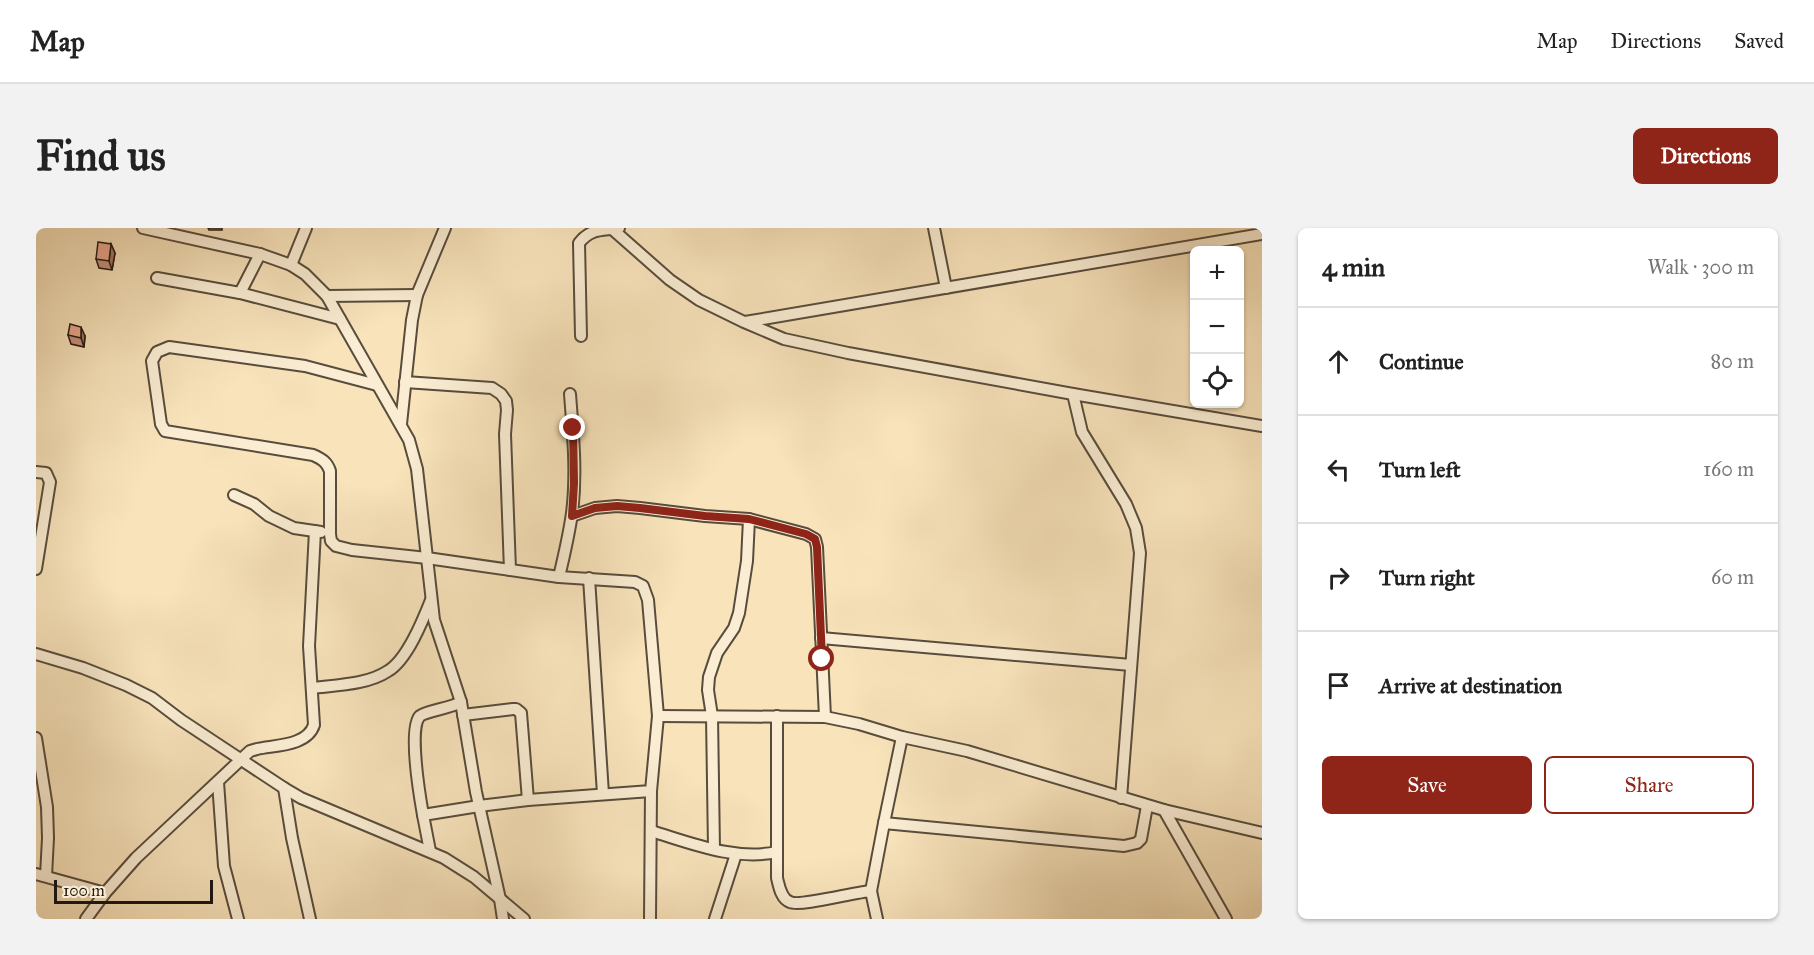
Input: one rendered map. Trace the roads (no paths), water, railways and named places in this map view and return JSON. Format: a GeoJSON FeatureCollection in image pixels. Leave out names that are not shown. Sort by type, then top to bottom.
{"type":"FeatureCollection","features":[{"type":"Feature","properties":{"kind":"street"},"geometry":{"type":"LineString","coordinates":[[143,228],[168,231],[260,254],[305,274],[327,296],[401,424],[409,440],[417,469],[431,600],[439,639],[461,702],[479,806],[503,919]]}},
{"type":"Feature","properties":{"kind":"street"},"geometry":{"type":"LineString","coordinates":[[291,266],[306,228]]}},
{"type":"Feature","properties":{"kind":"street"},"geometry":{"type":"LineString","coordinates":[[401,424],[412,320],[417,295],[445,228]]}},
{"type":"Feature","properties":{"kind":"street"},"geometry":{"type":"LineString","coordinates":[[581,336],[579,243],[585,235],[594,231],[614,228],[670,280],[699,300],[784,339],[1072,394],[1262,426]]}},
{"type":"Feature","properties":{"kind":"street"},"geometry":{"type":"LineString","coordinates":[[934,228],[946,288]]}},
{"type":"Feature","properties":{"kind":"street"},"geometry":{"type":"LineString","coordinates":[[744,322],[1262,234]]}},
{"type":"Feature","properties":{"kind":"street"},"geometry":{"type":"LineString","coordinates":[[240,293],[260,254]]}},
{"type":"Feature","properties":{"kind":"street"},"geometry":{"type":"LineString","coordinates":[[157,278],[240,293],[340,319]]}},
{"type":"Feature","properties":{"kind":"street"},"geometry":{"type":"LineString","coordinates":[[327,296],[417,295]]}},
{"type":"Feature","properties":{"kind":"street"},"geometry":{"type":"LineString","coordinates":[[377,385],[305,366],[169,347],[157,352],[152,361],[160,424],[165,431],[313,455],[328,465],[330,471],[330,534],[331,541],[336,546],[559,577],[635,582],[643,586],[646,592],[658,716],[651,791],[651,919]]}},
{"type":"Feature","properties":{"kind":"street"},"geometry":{"type":"LineString","coordinates":[[405,382],[492,388],[506,401],[510,570]]}},
{"type":"Feature","properties":{"kind":"street"},"geometry":{"type":"LineString","coordinates":[[559,577],[572,516],[574,483],[570,394]]}},
{"type":"Feature","properties":{"kind":"street"},"geometry":{"type":"LineString","coordinates":[[1072,394],[1082,432],[1126,504],[1136,528],[1140,553],[1121,798]]}},
{"type":"Feature","properties":{"kind":"street"},"geometry":{"type":"LineString","coordinates":[[36,472],[46,473],[50,487],[36,570]]}},
{"type":"Feature","properties":{"kind":"street"},"geometry":{"type":"LineString","coordinates":[[234,495],[294,528],[330,534]]}},
{"type":"Feature","properties":{"kind":"street"},"geometry":{"type":"LineString","coordinates":[[572,516],[595,508],[617,506],[749,519],[806,534],[815,539],[817,542],[825,717]]}},
{"type":"Feature","properties":{"kind":"street"},"geometry":{"type":"LineString","coordinates":[[714,849],[712,716],[708,690],[709,677],[717,653],[734,627],[739,613],[747,561],[749,519]]}},
{"type":"Feature","properties":{"kind":"street"},"geometry":{"type":"LineString","coordinates":[[86,919],[136,858],[250,751],[298,741],[306,738],[312,732],[314,725],[309,646],[315,531]]}},
{"type":"Feature","properties":{"kind":"street"},"geometry":{"type":"LineString","coordinates":[[589,578],[603,794]]}},
{"type":"Feature","properties":{"kind":"street"},"geometry":{"type":"LineString","coordinates":[[312,688],[370,679],[390,671],[416,635],[431,600]]}},
{"type":"Feature","properties":{"kind":"street"},"geometry":{"type":"LineString","coordinates":[[821,638],[1131,665]]}},
{"type":"Feature","properties":{"kind":"street"},"geometry":{"type":"LineString","coordinates":[[36,654],[126,685],[152,698],[181,720],[284,788],[318,806],[430,851],[451,862],[474,877],[524,919]]}},
{"type":"Feature","properties":{"kind":"street"},"geometry":{"type":"LineString","coordinates":[[430,851],[415,754],[417,722],[420,716],[461,702]]}},
{"type":"Feature","properties":{"kind":"street"},"geometry":{"type":"LineString","coordinates":[[463,715],[513,709],[521,713],[528,800]]}},
{"type":"Feature","properties":{"kind":"street"},"geometry":{"type":"LineString","coordinates":[[658,716],[825,717],[967,751],[1147,806],[1262,829]]}},
{"type":"Feature","properties":{"kind":"street"},"geometry":{"type":"LineString","coordinates":[[777,716],[777,878],[783,897],[789,902],[805,903],[871,891]]}},
{"type":"Feature","properties":{"kind":"street"},"geometry":{"type":"LineString","coordinates":[[877,919],[871,891],[902,736]]}},
{"type":"Feature","properties":{"kind":"street"},"geometry":{"type":"LineString","coordinates":[[36,738],[48,838],[41,875],[105,893]]}},
{"type":"Feature","properties":{"kind":"street"},"geometry":{"type":"LineString","coordinates":[[218,782],[224,866],[238,919]]}},
{"type":"Feature","properties":{"kind":"street"},"geometry":{"type":"LineString","coordinates":[[284,788],[292,838],[310,919]]}},
{"type":"Feature","properties":{"kind":"street"},"geometry":{"type":"LineString","coordinates":[[423,815],[528,800],[651,791]]}},
{"type":"Feature","properties":{"kind":"street"},"geometry":{"type":"LineString","coordinates":[[884,823],[1124,846],[1141,840],[1147,806]]}},
{"type":"Feature","properties":{"kind":"street"},"geometry":{"type":"LineString","coordinates":[[1164,810],[1226,919]]}},
{"type":"Feature","properties":{"kind":"street"},"geometry":{"type":"LineString","coordinates":[[651,831],[736,854],[754,855],[777,852]]}},
{"type":"Feature","properties":{"kind":"street"},"geometry":{"type":"LineString","coordinates":[[715,919],[736,854]]}}]}
